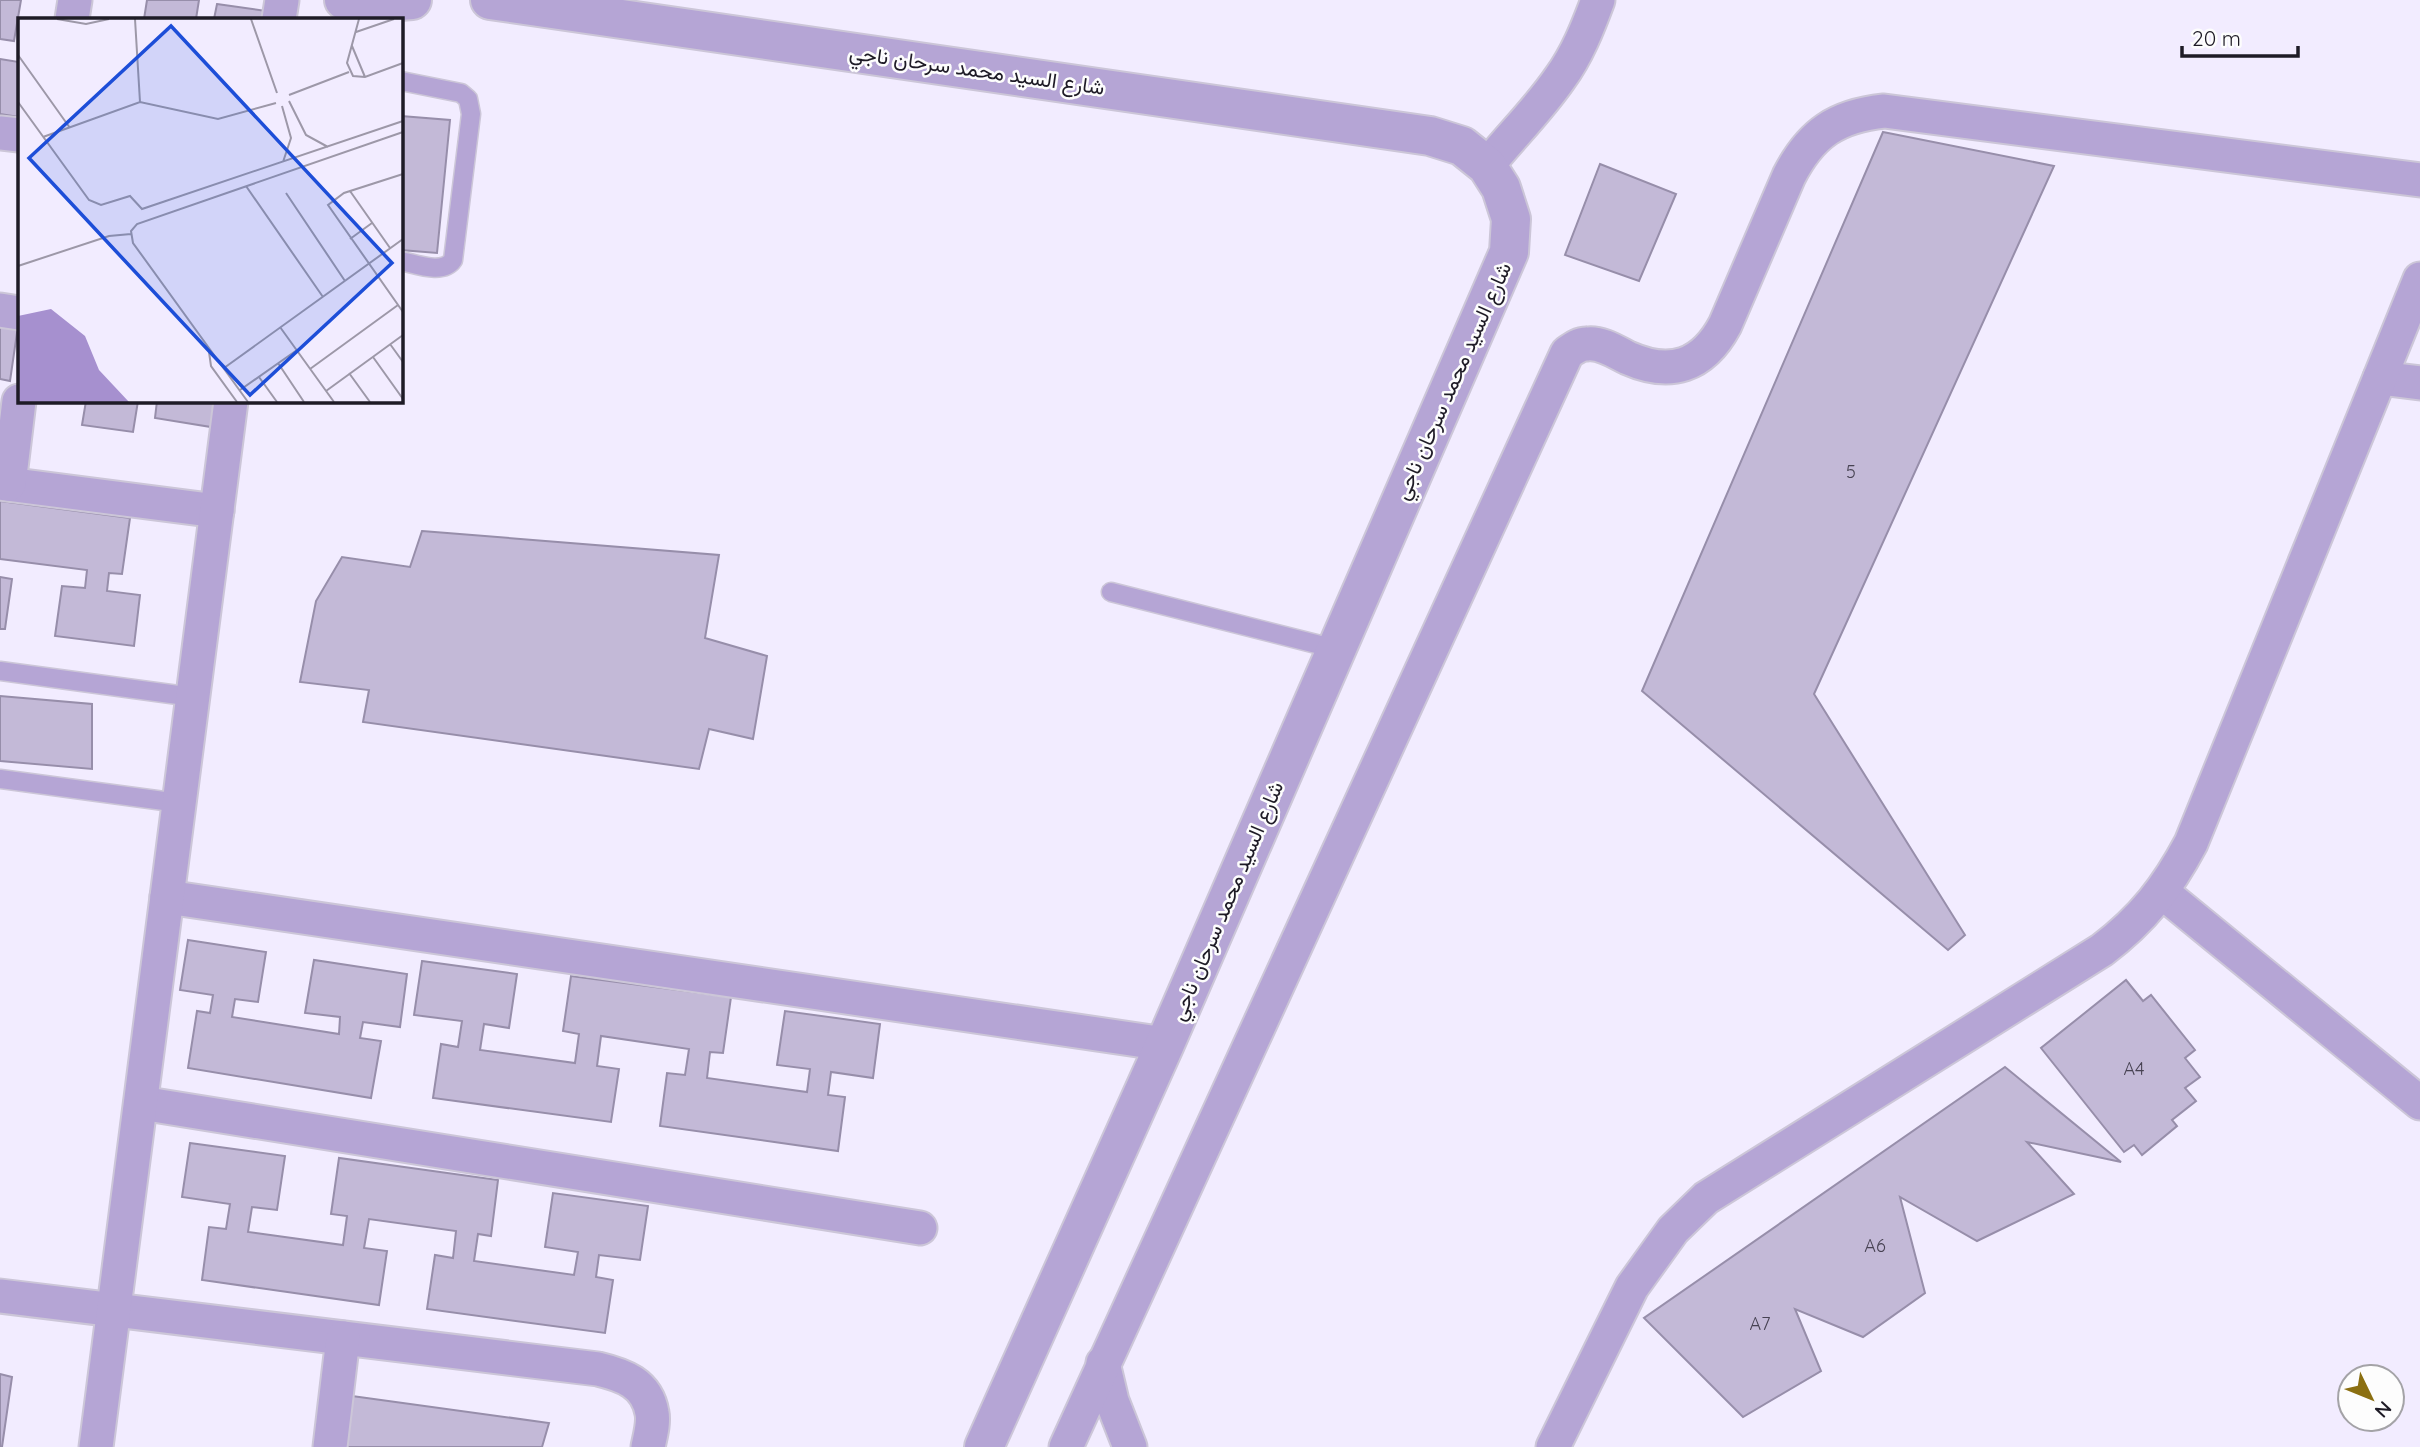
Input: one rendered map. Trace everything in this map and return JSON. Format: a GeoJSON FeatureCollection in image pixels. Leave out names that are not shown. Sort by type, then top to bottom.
{"type":"FeatureCollection","features":[{"type":"Feature","properties":{"kind":"street"},"geometry":{"type":"LineString","coordinates":[[72,18],[75,0]]}},
{"type":"Feature","properties":{"kind":"street"},"geometry":{"type":"LineString","coordinates":[[279,18],[282,0]]}},
{"type":"Feature","properties":{"kind":"street"},"geometry":{"type":"LineString","coordinates":[[344,0],[374,3],[412,0]]}},
{"type":"Feature","properties":{"kind":"street","name":"شارع السيد محمد سرحان ناجي"},"geometry":{"type":"LineString","coordinates":[[490,0],[1430,136],[1462,146],[1487,166],[1502,188],[1511,219],[1510,253],[1165,1044],[984,1447]]}},
{"type":"Feature","properties":{"kind":"street"},"geometry":{"type":"LineString","coordinates":[[1487,166],[1539,107],[1562,76],[1583,39],[1598,0]]}},
{"type":"Feature","properties":{"kind":"street"},"geometry":{"type":"LineString","coordinates":[[1066,1447],[1102,1363],[1567,353],[1577,345],[1589,343],[1601,345],[1643,364],[1663,368],[1683,365],[1701,357],[1716,343],[1725,325],[1800,154],[1816,136],[1837,122],[1860,114],[1884,111],[2420,180]]}},
{"type":"Feature","properties":{"kind":"street"},"geometry":{"type":"LineString","coordinates":[[0,133],[18,135]]}},
{"type":"Feature","properties":{"kind":"street"},"geometry":{"type":"LineString","coordinates":[[1553,1447],[1632,1287],[1673,1230],[1706,1198],[2102,950],[2124,933],[2162,892],[2191,843],[2420,279]]}},
{"type":"Feature","properties":{"kind":"street"},"geometry":{"type":"LineString","coordinates":[[0,310],[18,313]]}},
{"type":"Feature","properties":{"kind":"street"},"geometry":{"type":"LineString","coordinates":[[2380,378],[2420,383]]}},
{"type":"Feature","properties":{"kind":"street"},"geometry":{"type":"LineString","coordinates":[[19,402],[4,484],[217,511]]}},
{"type":"Feature","properties":{"kind":"street"},"geometry":{"type":"LineString","coordinates":[[96,1447],[231,402]]}},
{"type":"Feature","properties":{"kind":"street"},"geometry":{"type":"LineString","coordinates":[[2162,892],[2420,1103]]}},
{"type":"Feature","properties":{"kind":"street"},"geometry":{"type":"LineString","coordinates":[[167,897],[1165,1044]]}},
{"type":"Feature","properties":{"kind":"street"},"geometry":{"type":"LineString","coordinates":[[141,1103],[920,1228]]}},
{"type":"Feature","properties":{"kind":"street"},"geometry":{"type":"LineString","coordinates":[[0,1296],[598,1369],[625,1376],[644,1392],[653,1414],[648,1447]]}},
{"type":"Feature","properties":{"kind":"street"},"geometry":{"type":"LineString","coordinates":[[330,1447],[344,1338]]}},
{"type":"Feature","properties":{"kind":"street"},"geometry":{"type":"LineString","coordinates":[[1102,1363],[1112,1401],[1130,1447]]}},
{"type":"Feature","properties":{"kind":"lane"},"geometry":{"type":"LineString","coordinates":[[402,81],[461,93],[468,99],[471,114],[453,261],[443,269],[402,261]]}},
{"type":"Feature","properties":{"kind":"lane"},"geometry":{"type":"LineString","coordinates":[[1111,592],[1336,649]]}},
{"type":"Feature","properties":{"kind":"lane"},"geometry":{"type":"LineString","coordinates":[[0,671],[193,697]]}},
{"type":"Feature","properties":{"kind":"lane"},"geometry":{"type":"LineString","coordinates":[[0,779],[179,803]]}},
{"type":"Feature","properties":{"kind":"building"},"geometry":{"type":"Polygon","coordinates":[[[0,0],[21,0],[14,41],[0,39],[0,0]]]}},
{"type":"Feature","properties":{"kind":"building"},"geometry":{"type":"Polygon","coordinates":[[[147,0],[199,0],[196,18],[144,18],[147,0]]]}},
{"type":"Feature","properties":{"kind":"building"},"geometry":{"type":"Polygon","coordinates":[[[217,4],[273,12],[272,18],[214,18],[217,4]]]}},
{"type":"Feature","properties":{"kind":"building"},"geometry":{"type":"Polygon","coordinates":[[[0,59],[18,62],[18,117],[0,114],[0,59]]]}},
{"type":"Feature","properties":{"kind":"building"},"geometry":{"type":"Polygon","coordinates":[[[402,116],[450,120],[437,253],[402,250],[402,116]]]}},
{"type":"Feature","properties":{"kind":"building"},"geometry":{"type":"Polygon","coordinates":[[[1883,132],[2054,166],[1814,694],[1965,935],[1948,950],[1642,691],[1883,132]]]}},
{"type":"Feature","properties":{"kind":"building"},"geometry":{"type":"Polygon","coordinates":[[[1600,164],[1676,194],[1639,281],[1565,255],[1600,164]]]}},
{"type":"Feature","properties":{"kind":"building"},"geometry":{"type":"Polygon","coordinates":[[[0,324],[18,326],[10,381],[0,379],[0,324]]]}},
{"type":"Feature","properties":{"kind":"building"},"geometry":{"type":"Polygon","coordinates":[[[86,402],[138,402],[133,432],[82,425],[86,402]]]}},
{"type":"Feature","properties":{"kind":"building"},"geometry":{"type":"Polygon","coordinates":[[[157,402],[215,402],[211,427],[155,418],[157,402]]]}},
{"type":"Feature","properties":{"kind":"building"},"geometry":{"type":"Polygon","coordinates":[[[0,501],[130,518],[122,574],[109,573],[107,591],[140,595],[134,646],[55,636],[62,586],[85,588],[87,570],[0,559],[0,501]]]}},
{"type":"Feature","properties":{"kind":"building"},"geometry":{"type":"Polygon","coordinates":[[[422,531],[719,555],[705,638],[767,656],[753,739],[709,729],[699,769],[363,722],[369,690],[300,682],[316,601],[342,557],[410,567],[422,531]]]}},
{"type":"Feature","properties":{"kind":"building"},"geometry":{"type":"Polygon","coordinates":[[[0,577],[12,579],[5,629],[0,629],[0,577]]]}},
{"type":"Feature","properties":{"kind":"building"},"geometry":{"type":"Polygon","coordinates":[[[0,696],[92,704],[92,769],[0,761],[0,696]]]}},
{"type":"Feature","properties":{"kind":"building"},"geometry":{"type":"Polygon","coordinates":[[[188,940],[266,952],[258,1002],[235,999],[232,1017],[339,1034],[340,1017],[305,1013],[314,960],[407,974],[400,1027],[363,1022],[360,1038],[381,1041],[371,1098],[188,1068],[197,1011],[210,1013],[213,995],[180,990],[188,940]]]}},
{"type":"Feature","properties":{"kind":"building"},"geometry":{"type":"Polygon","coordinates":[[[422,961],[517,974],[509,1028],[484,1024],[480,1050],[575,1063],[579,1034],[563,1031],[571,976],[731,997],[723,1053],[710,1052],[707,1078],[807,1092],[810,1069],[777,1065],[785,1011],[880,1024],[873,1078],[831,1072],[828,1095],[845,1097],[838,1151],[660,1126],[667,1073],[685,1075],[689,1049],[601,1036],[597,1066],[619,1069],[611,1122],[433,1098],[441,1044],[458,1047],[462,1021],[414,1015],[422,961]]]}},
{"type":"Feature","properties":{"kind":"building"},"geometry":{"type":"Polygon","coordinates":[[[2126,980],[2143,1001],[2151,995],[2195,1050],[2185,1058],[2200,1077],[2185,1088],[2196,1101],[2172,1120],[2177,1126],[2142,1155],[2134,1145],[2124,1152],[2041,1048],[2126,980]]]}},
{"type":"Feature","properties":{"kind":"building"},"geometry":{"type":"Polygon","coordinates":[[[2005,1067],[2121,1162],[2027,1142],[2074,1194],[1977,1241],[1900,1197],[1925,1293],[1863,1337],[1795,1309],[1821,1371],[1743,1417],[1644,1318],[2005,1067]]]}},
{"type":"Feature","properties":{"kind":"building"},"geometry":{"type":"Polygon","coordinates":[[[190,1143],[285,1156],[277,1210],[252,1207],[248,1232],[343,1245],[347,1216],[331,1214],[339,1158],[498,1180],[491,1236],[478,1234],[474,1261],[574,1275],[578,1252],[545,1247],[553,1193],[648,1206],[640,1260],[599,1255],[596,1277],[613,1280],[605,1333],[427,1309],[435,1255],[453,1258],[456,1231],[369,1219],[364,1248],[387,1251],[379,1305],[202,1280],[209,1227],[226,1229],[230,1204],[182,1197],[190,1143]]]}},
{"type":"Feature","properties":{"kind":"building"},"geometry":{"type":"Polygon","coordinates":[[[0,1374],[12,1377],[2,1447],[0,1447],[0,1374]]]}},
{"type":"Feature","properties":{"kind":"building"},"geometry":{"type":"Polygon","coordinates":[[[352,1396],[549,1423],[542,1447],[349,1447],[342,1445],[352,1396]]]}}]}
